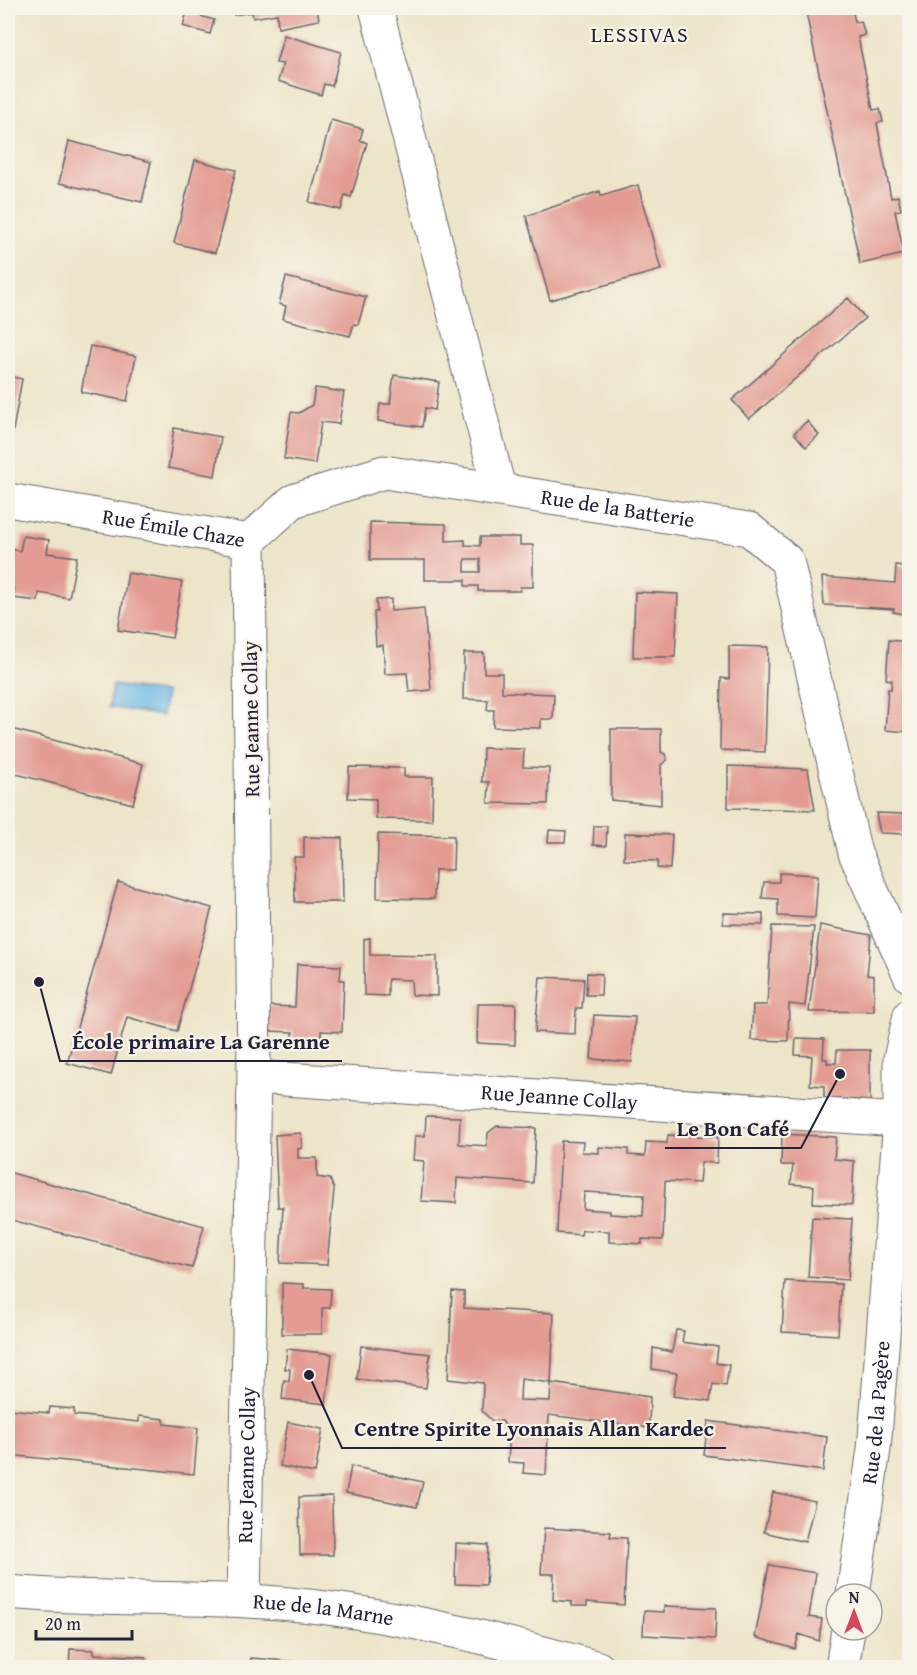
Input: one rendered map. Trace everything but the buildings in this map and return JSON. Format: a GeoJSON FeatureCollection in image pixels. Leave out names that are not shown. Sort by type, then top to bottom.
{"type":"FeatureCollection","features":[{"type":"Feature","properties":{"kind":"street"},"geometry":{"type":"LineString","coordinates":[[376,8],[499,488]]}},
{"type":"Feature","properties":{"kind":"street","name":"Rue Émile Chaze"},"geometry":{"type":"LineString","coordinates":[[8,500],[249,541],[293,501],[384,472],[499,488]]}},
{"type":"Feature","properties":{"kind":"street","name":"Rue de la Batterie"},"geometry":{"type":"LineString","coordinates":[[499,488],[749,529],[787,561],[855,853],[909,976]]}},
{"type":"Feature","properties":{"kind":"street","name":"Rue Jeanne Collay"},"geometry":{"type":"LineString","coordinates":[[244,1600],[254,1077],[249,541]]}},
{"type":"Feature","properties":{"kind":"street","name":"Rue de la Pagère"},"geometry":{"type":"LineString","coordinates":[[855,1582],[874,1449],[900,1120],[900,1059],[909,1015]]}},
{"type":"Feature","properties":{"kind":"street","name":"Rue Jeanne Collay"},"geometry":{"type":"LineString","coordinates":[[254,1077],[900,1120]]}},
{"type":"Feature","properties":{"kind":"street","name":"Rue de la Marne"},"geometry":{"type":"LineString","coordinates":[[8,1592],[244,1600],[327,1608],[470,1632],[598,1668]]}},
{"type":"Feature","properties":{"kind":"street"},"geometry":{"type":"LineString","coordinates":[[842,1668],[846,1642]]}},
{"type":"Feature","properties":{"kind":"water"},"geometry":{"type":"Polygon","coordinates":[[[113,685],[166,693],[162,716],[109,707],[113,685]]]}},
{"type":"Feature","properties":{"kind":"place","name":"École primaire La Garenne"},"geometry":{"type":"Point","coordinates":[39,982]}},
{"type":"Feature","properties":{"kind":"place","name":"Le Bon Café"},"geometry":{"type":"Point","coordinates":[840,1074]}},
{"type":"Feature","properties":{"kind":"place","name":"Centre Spirite Lyonnais Allan Kardec"},"geometry":{"type":"Point","coordinates":[309,1375]}},
{"type":"Feature","properties":{"kind":"district","name":"LESSIVAS"},"geometry":{"type":"Point","coordinates":[640,34]}}]}
